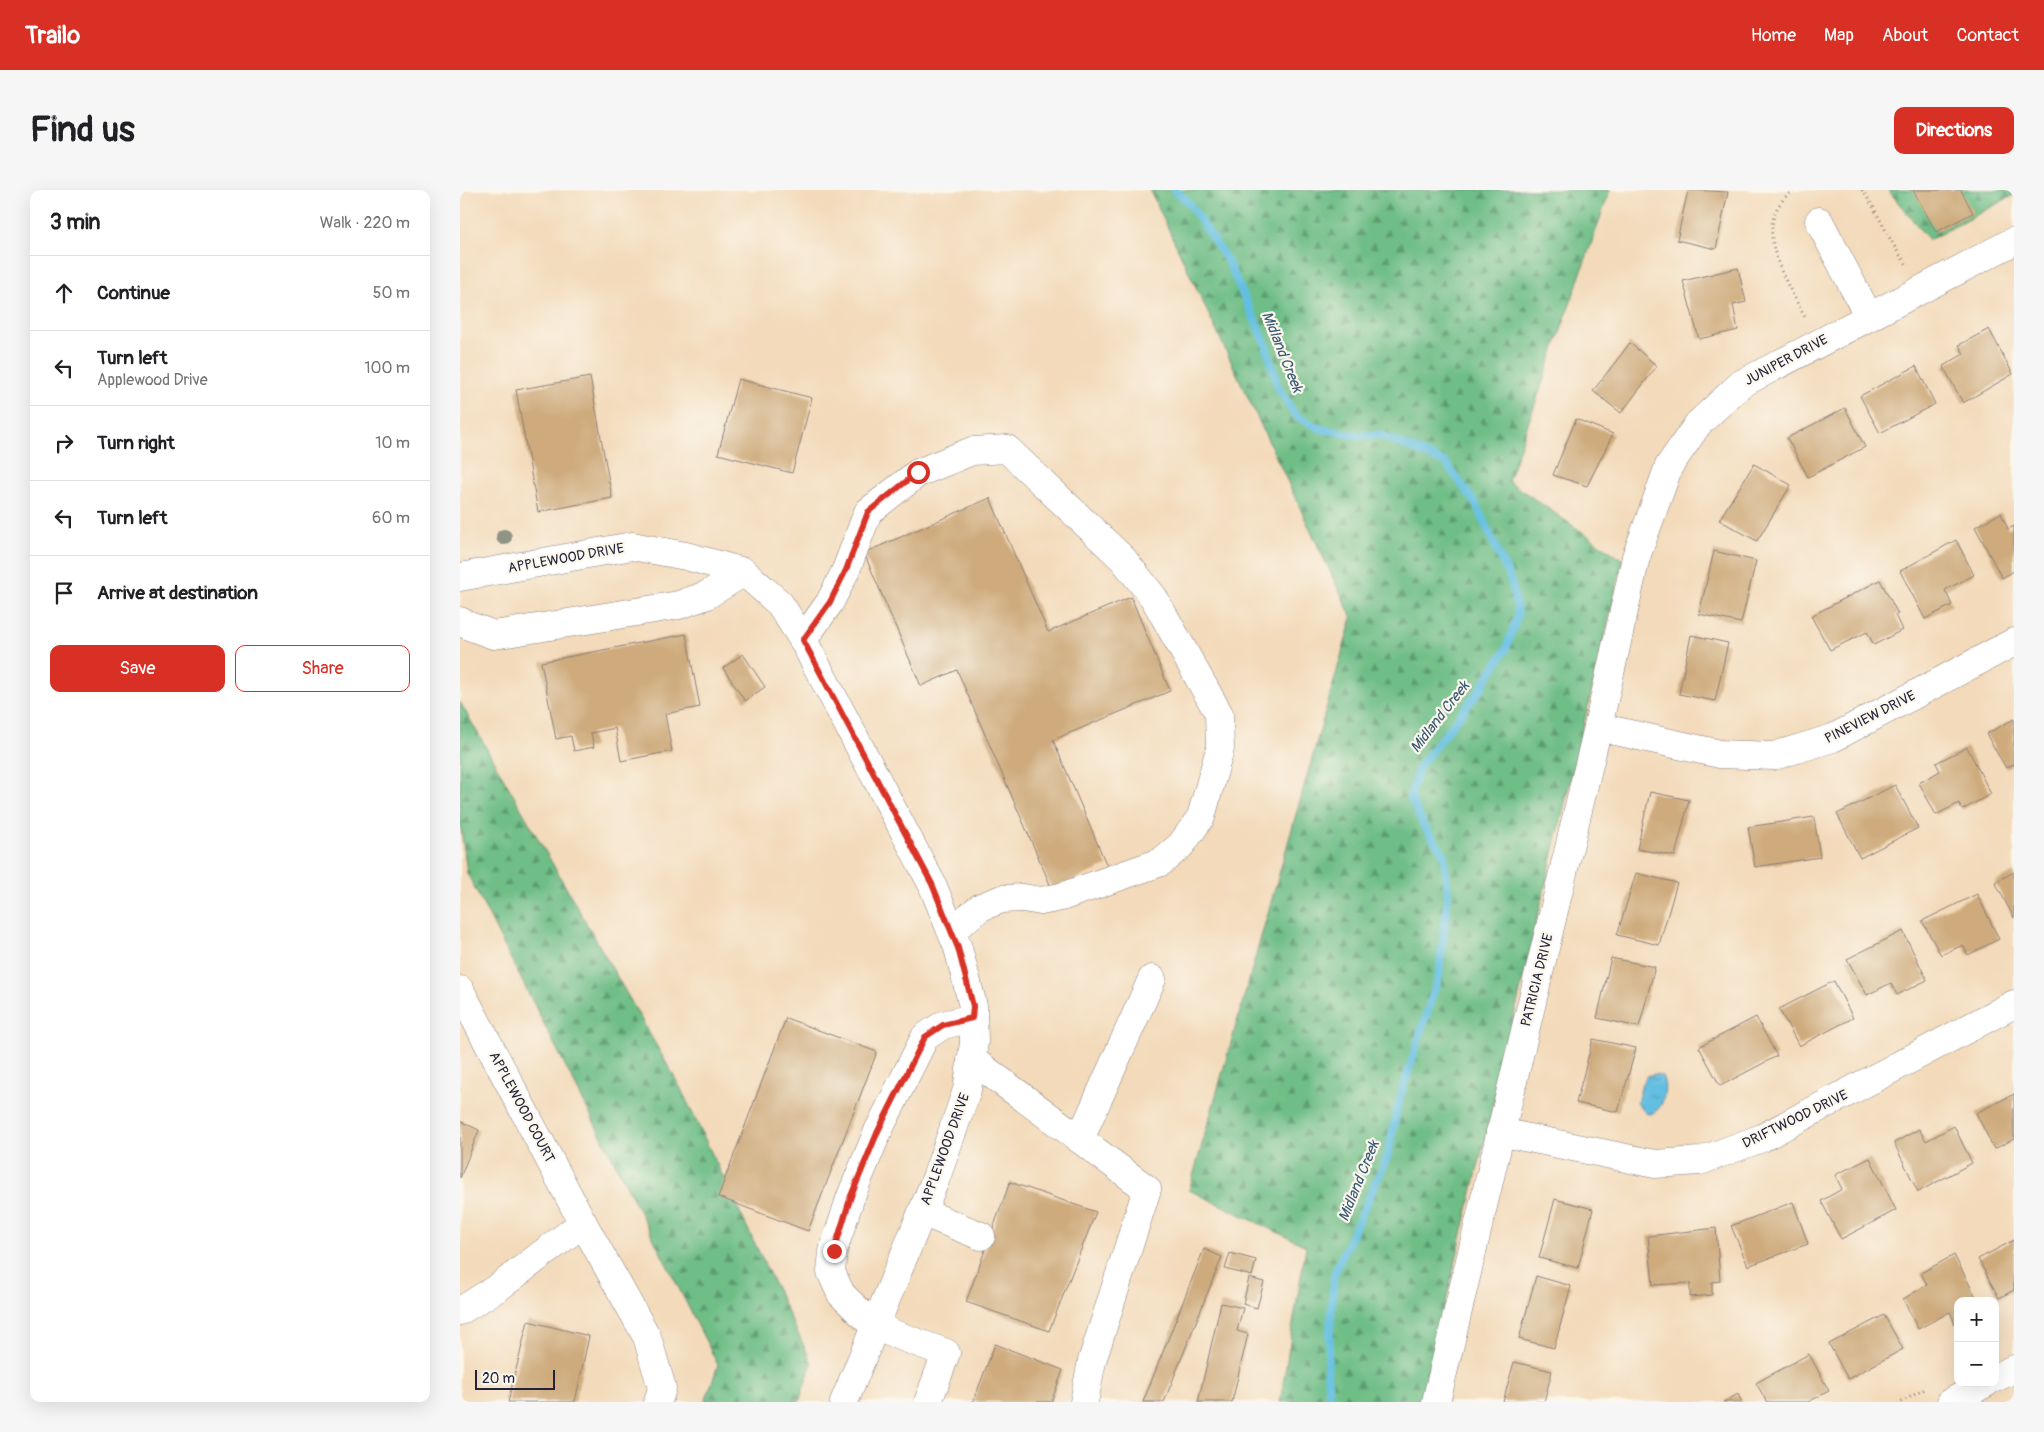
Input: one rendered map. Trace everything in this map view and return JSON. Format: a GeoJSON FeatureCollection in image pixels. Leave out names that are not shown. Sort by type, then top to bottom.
{"type":"FeatureCollection","features":[{"type":"Feature","properties":{"kind":"street"},"geometry":{"type":"LineString","coordinates":[[1818,221],[1869,317]]}},
{"type":"Feature","properties":{"kind":"street","name":"JUNIPER DRIVE"},"geometry":{"type":"LineString","coordinates":[[1636,557],[1669,466],[1698,424],[1741,384],[2014,241]]}},
{"type":"Feature","properties":{"kind":"street"},"geometry":{"type":"LineString","coordinates":[[803,640],[830,602],[846,570],[868,512],[918,472],[972,451],[1007,449],[1123,560],[1136,575],[1154,598],[1219,714],[1220,749],[1201,817],[1181,845],[1161,862],[1061,898],[1041,901],[1023,898],[1002,899],[981,908],[951,931]]}},
{"type":"Feature","properties":{"kind":"street","name":"APPLEWOOD DRIVE"},"geometry":{"type":"LineString","coordinates":[[460,578],[632,546],[686,556],[744,572],[780,604],[803,640],[932,884],[958,948],[973,1006],[974,1043],[967,1090],[922,1212],[844,1402]]}},
{"type":"Feature","properties":{"kind":"street","name":"PATRICIA DRIVE"},"geometry":{"type":"LineString","coordinates":[[1436,1402],[1598,727],[1636,557]]}},
{"type":"Feature","properties":{"kind":"street"},"geometry":{"type":"LineString","coordinates":[[460,620],[469,626],[494,635],[679,605],[707,595],[744,572]]}},
{"type":"Feature","properties":{"kind":"street","name":"PINEVIEW DRIVE"},"geometry":{"type":"LineString","coordinates":[[1598,727],[1720,754],[1774,756],[1833,738],[2014,642]]}},
{"type":"Feature","properties":{"kind":"street"},"geometry":{"type":"LineString","coordinates":[[1080,1139],[1152,979]]}},
{"type":"Feature","properties":{"kind":"street","name":"APPLEWOOD COURT"},"geometry":{"type":"LineString","coordinates":[[464,1004],[583,1223],[647,1336],[662,1388],[658,1402]]}},
{"type":"Feature","properties":{"kind":"street","name":"DRIFTWOOD DRIVE"},"geometry":{"type":"LineString","coordinates":[[1500,1132],[1655,1164],[1700,1161],[1762,1138],[2014,1004]]}},
{"type":"Feature","properties":{"kind":"street"},"geometry":{"type":"LineString","coordinates":[[928,1402],[946,1354],[874,1327],[841,1294],[831,1272],[834,1251],[845,1214],[878,1131],[925,1037],[943,1025],[972,1018]]}},
{"type":"Feature","properties":{"kind":"street"},"geometry":{"type":"LineString","coordinates":[[971,1059],[1147,1189],[1092,1361],[1084,1402]]}},
{"type":"Feature","properties":{"kind":"street"},"geometry":{"type":"LineString","coordinates":[[922,1212],[981,1236]]}},
{"type":"Feature","properties":{"kind":"street"},"geometry":{"type":"LineString","coordinates":[[460,1311],[499,1287],[583,1223]]}},
{"type":"Feature","properties":{"kind":"street"},"geometry":{"type":"LineString","coordinates":[[1999,1376],[2014,1368]]}},
{"type":"Feature","properties":{"kind":"street"},"geometry":{"type":"LineString","coordinates":[[1951,1402],[1979,1387]]}},
{"type":"Feature","properties":{"kind":"path"},"geometry":{"type":"LineString","coordinates":[[1794,190],[1773,216],[1771,247],[1808,324]]}},
{"type":"Feature","properties":{"kind":"path"},"geometry":{"type":"LineString","coordinates":[[1862,190],[1874,206],[1900,257],[1911,269]]}},
{"type":"Feature","properties":{"kind":"green space"},"geometry":{"type":"Polygon","coordinates":[[[1150,190],[1610,190],[1508,481],[1623,560],[1422,1402],[1280,1402],[1306,1246],[1189,1190],[1352,618],[1150,190]]]}},
{"type":"Feature","properties":{"kind":"green space"},"geometry":{"type":"Polygon","coordinates":[[[1888,190],[2014,191],[2012,196],[1929,240],[1888,190]]]}},
{"type":"Feature","properties":{"kind":"green space"},"geometry":{"type":"Polygon","coordinates":[[[460,702],[680,1087],[812,1363],[799,1402],[705,1402],[718,1365],[467,873],[460,822],[460,702]]]}},
{"type":"Feature","properties":{"kind":"water"},"geometry":{"type":"Polygon","coordinates":[[[1655,1074],[1662,1076],[1664,1081],[1663,1100],[1657,1110],[1647,1114],[1637,1103],[1642,1084],[1647,1076],[1655,1074]]]}},
{"type":"Feature","properties":{"kind":"building"},"geometry":{"type":"Polygon","coordinates":[[[1688,190],[1728,192],[1716,249],[1677,240],[1688,190]]]}},
{"type":"Feature","properties":{"kind":"building"},"geometry":{"type":"Polygon","coordinates":[[[1913,190],[1961,190],[1973,213],[1936,232],[1913,190]]]}},
{"type":"Feature","properties":{"kind":"building"},"geometry":{"type":"Polygon","coordinates":[[[1738,268],[1746,302],[1733,305],[1738,330],[1699,339],[1683,281],[1738,268]]]}},
{"type":"Feature","properties":{"kind":"building"},"geometry":{"type":"Polygon","coordinates":[[[1989,329],[2013,374],[1963,403],[1943,366],[1964,354],[1959,345],[1989,329]]]}},
{"type":"Feature","properties":{"kind":"building"},"geometry":{"type":"Polygon","coordinates":[[[1630,343],[1657,366],[1621,413],[1593,391],[1630,343]]]}},
{"type":"Feature","properties":{"kind":"building"},"geometry":{"type":"Polygon","coordinates":[[[1916,366],[1935,404],[1880,433],[1860,396],[1916,366]]]}},
{"type":"Feature","properties":{"kind":"building"},"geometry":{"type":"Polygon","coordinates":[[[590,377],[612,498],[538,512],[516,390],[590,377]]]}},
{"type":"Feature","properties":{"kind":"building"},"geometry":{"type":"Polygon","coordinates":[[[738,379],[812,398],[792,473],[718,454],[738,379]]]}},
{"type":"Feature","properties":{"kind":"building"},"geometry":{"type":"Polygon","coordinates":[[[1845,408],[1865,447],[1808,477],[1787,438],[1845,408]]]}},
{"type":"Feature","properties":{"kind":"building"},"geometry":{"type":"Polygon","coordinates":[[[1576,419],[1613,434],[1587,486],[1553,475],[1576,419]]]}},
{"type":"Feature","properties":{"kind":"building"},"geometry":{"type":"Polygon","coordinates":[[[1754,464],[1791,485],[1757,541],[1719,520],[1754,464]]]}},
{"type":"Feature","properties":{"kind":"building"},"geometry":{"type":"Polygon","coordinates":[[[990,498],[1048,632],[1131,597],[1170,691],[1053,740],[1107,866],[1052,889],[957,670],[921,686],[864,553],[990,498]]]}},
{"type":"Feature","properties":{"kind":"building"},"geometry":{"type":"Polygon","coordinates":[[[2001,513],[2008,529],[2014,526],[2014,571],[2002,578],[1975,527],[2001,513]]]}},
{"type":"Feature","properties":{"kind":"building"},"geometry":{"type":"Polygon","coordinates":[[[1956,540],[1974,575],[1945,590],[1952,605],[1925,619],[1900,571],[1956,540]]]}},
{"type":"Feature","properties":{"kind":"building"},"geometry":{"type":"Polygon","coordinates":[[[1714,551],[1756,561],[1741,623],[1699,614],[1714,551]]]}},
{"type":"Feature","properties":{"kind":"building"},"geometry":{"type":"Polygon","coordinates":[[[1880,580],[1898,614],[1895,615],[1902,630],[1874,645],[1867,632],[1830,650],[1811,616],[1880,580]]]}},
{"type":"Feature","properties":{"kind":"building"},"geometry":{"type":"Polygon","coordinates":[[[686,634],[700,707],[665,714],[672,751],[621,761],[615,728],[591,733],[594,747],[574,751],[571,736],[556,739],[541,662],[686,634]]]}},
{"type":"Feature","properties":{"kind":"building"},"geometry":{"type":"Polygon","coordinates":[[[1691,635],[1728,643],[1715,701],[1679,694],[1691,635]]]}},
{"type":"Feature","properties":{"kind":"building"},"geometry":{"type":"Polygon","coordinates":[[[743,654],[765,687],[745,701],[723,668],[743,654]]]}},
{"type":"Feature","properties":{"kind":"building"},"geometry":{"type":"Polygon","coordinates":[[[2014,719],[2014,764],[2006,768],[1986,734],[2014,719]]]}},
{"type":"Feature","properties":{"kind":"building"},"geometry":{"type":"Polygon","coordinates":[[[1967,747],[1991,794],[1962,810],[1959,803],[1936,815],[1919,783],[1940,771],[1936,763],[1967,747]]]}},
{"type":"Feature","properties":{"kind":"building"},"geometry":{"type":"Polygon","coordinates":[[[1895,785],[1918,828],[1860,858],[1837,814],[1895,785]]]}},
{"type":"Feature","properties":{"kind":"building"},"geometry":{"type":"Polygon","coordinates":[[[1650,792],[1689,800],[1675,856],[1637,849],[1650,792]]]}},
{"type":"Feature","properties":{"kind":"building"},"geometry":{"type":"Polygon","coordinates":[[[1814,817],[1820,857],[1755,867],[1748,827],[1814,817]]]}},
{"type":"Feature","properties":{"kind":"building"},"geometry":{"type":"Polygon","coordinates":[[[2014,872],[2014,918],[1995,882],[2014,872]]]}},
{"type":"Feature","properties":{"kind":"building"},"geometry":{"type":"Polygon","coordinates":[[[1636,873],[1677,883],[1659,945],[1617,935],[1636,873]]]}},
{"type":"Feature","properties":{"kind":"building"},"geometry":{"type":"Polygon","coordinates":[[[1977,894],[1999,939],[1968,955],[1963,945],[1941,955],[1922,921],[1977,894]]]}},
{"type":"Feature","properties":{"kind":"building"},"geometry":{"type":"Polygon","coordinates":[[[1903,931],[1927,980],[1897,995],[1891,983],[1867,995],[1847,959],[1903,931]]]}},
{"type":"Feature","properties":{"kind":"building"},"geometry":{"type":"Polygon","coordinates":[[[1611,958],[1655,967],[1639,1027],[1597,1018],[1611,958]]]}},
{"type":"Feature","properties":{"kind":"building"},"geometry":{"type":"Polygon","coordinates":[[[1834,981],[1853,1018],[1799,1046],[1779,1009],[1834,981]]]}},
{"type":"Feature","properties":{"kind":"building"},"geometry":{"type":"Polygon","coordinates":[[[1756,1017],[1777,1056],[1720,1086],[1699,1047],[1756,1017]]]}},
{"type":"Feature","properties":{"kind":"building"},"geometry":{"type":"Polygon","coordinates":[[[786,1018],[877,1052],[808,1231],[718,1197],[786,1018]]]}},
{"type":"Feature","properties":{"kind":"building"},"geometry":{"type":"Polygon","coordinates":[[[1593,1039],[1636,1048],[1618,1112],[1576,1103],[1593,1039]]]}},
{"type":"Feature","properties":{"kind":"building"},"geometry":{"type":"Polygon","coordinates":[[[2014,1094],[2014,1139],[1994,1149],[1976,1113],[2014,1094]]]}},
{"type":"Feature","properties":{"kind":"building"},"geometry":{"type":"Polygon","coordinates":[[[460,1121],[479,1130],[460,1178],[460,1121]]]}},
{"type":"Feature","properties":{"kind":"building"},"geometry":{"type":"Polygon","coordinates":[[[1954,1126],[1972,1163],[1918,1192],[1894,1143],[1919,1129],[1926,1141],[1954,1126]]]}},
{"type":"Feature","properties":{"kind":"building"},"geometry":{"type":"Polygon","coordinates":[[[1870,1158],[1896,1210],[1841,1239],[1821,1201],[1842,1189],[1835,1175],[1870,1158]]]}},
{"type":"Feature","properties":{"kind":"building"},"geometry":{"type":"Polygon","coordinates":[[[1010,1182],[1096,1212],[1049,1331],[966,1302],[1010,1182]]]}},
{"type":"Feature","properties":{"kind":"building"},"geometry":{"type":"Polygon","coordinates":[[[1555,1199],[1593,1209],[1578,1268],[1539,1258],[1555,1199]]]}},
{"type":"Feature","properties":{"kind":"building"},"geometry":{"type":"Polygon","coordinates":[[[1793,1202],[1808,1244],[1748,1266],[1731,1226],[1793,1202]]]}},
{"type":"Feature","properties":{"kind":"building"},"geometry":{"type":"Polygon","coordinates":[[[1716,1228],[1720,1281],[1712,1282],[1712,1295],[1690,1297],[1690,1283],[1653,1285],[1648,1236],[1716,1228]]]}},
{"type":"Feature","properties":{"kind":"building"},"geometry":{"type":"Polygon","coordinates":[[[2014,1240],[2014,1290],[1999,1298],[1978,1259],[2014,1240]]]}},
{"type":"Feature","properties":{"kind":"building"},"geometry":{"type":"Polygon","coordinates":[[[1204,1249],[1222,1257],[1164,1402],[1143,1402],[1204,1249]]]}},
{"type":"Feature","properties":{"kind":"building"},"geometry":{"type":"Polygon","coordinates":[[[1230,1253],[1256,1260],[1252,1276],[1225,1269],[1230,1253]]]}},
{"type":"Feature","properties":{"kind":"building"},"geometry":{"type":"Polygon","coordinates":[[[1954,1255],[1976,1297],[1954,1297],[1954,1322],[1950,1312],[1918,1329],[1903,1299],[1927,1285],[1921,1273],[1954,1255]]]}},
{"type":"Feature","properties":{"kind":"building"},"geometry":{"type":"Polygon","coordinates":[[[1536,1276],[1571,1286],[1554,1348],[1519,1339],[1536,1276]]]}},
{"type":"Feature","properties":{"kind":"building"},"geometry":{"type":"Polygon","coordinates":[[[1249,1278],[1264,1282],[1257,1308],[1243,1304],[1249,1278]]]}},
{"type":"Feature","properties":{"kind":"building"},"geometry":{"type":"Polygon","coordinates":[[[1221,1303],[1243,1308],[1237,1331],[1248,1334],[1232,1402],[1198,1402],[1221,1303]]]}},
{"type":"Feature","properties":{"kind":"building"},"geometry":{"type":"Polygon","coordinates":[[[1884,1315],[1903,1349],[1848,1379],[1829,1344],[1884,1315]]]}},
{"type":"Feature","properties":{"kind":"building"},"geometry":{"type":"Polygon","coordinates":[[[528,1321],[589,1336],[575,1402],[508,1402],[528,1321]]]}},
{"type":"Feature","properties":{"kind":"building"},"geometry":{"type":"Polygon","coordinates":[[[995,1344],[1063,1370],[1051,1402],[973,1402],[995,1344]]]}},
{"type":"Feature","properties":{"kind":"building"},"geometry":{"type":"Polygon","coordinates":[[[1809,1354],[1829,1391],[1808,1402],[1767,1402],[1756,1383],[1809,1354]]]}},
{"type":"Feature","properties":{"kind":"building"},"geometry":{"type":"Polygon","coordinates":[[[1514,1362],[1552,1371],[1544,1402],[1503,1402],[1514,1362]]]}},
{"type":"Feature","properties":{"kind":"building"},"geometry":{"type":"Polygon","coordinates":[[[1738,1394],[1742,1402],[1723,1402],[1738,1394]]]}},
{"type":"Feature","properties":{"kind":"waterway","name":"Midland Creek"},"geometry":{"type":"LineString","coordinates":[[1175,190],[1189,203],[1227,260],[1265,342],[1278,387],[1296,416],[1321,429],[1355,435],[1380,435],[1446,463],[1476,504],[1511,581],[1518,614],[1506,649],[1479,691],[1419,767],[1410,797],[1424,826],[1444,854],[1448,895],[1439,975],[1399,1101],[1387,1158],[1334,1274],[1327,1374],[1330,1402]]}},
{"type":"Feature","properties":{"kind":"route"},"geometry":{"type":"LineString","coordinates":[[834,1251],[851,1196],[878,1131],[925,1037],[943,1025],[972,1018],[973,1006],[958,948],[932,884],[803,640],[830,602],[846,570],[868,512],[918,472]]}}]}
